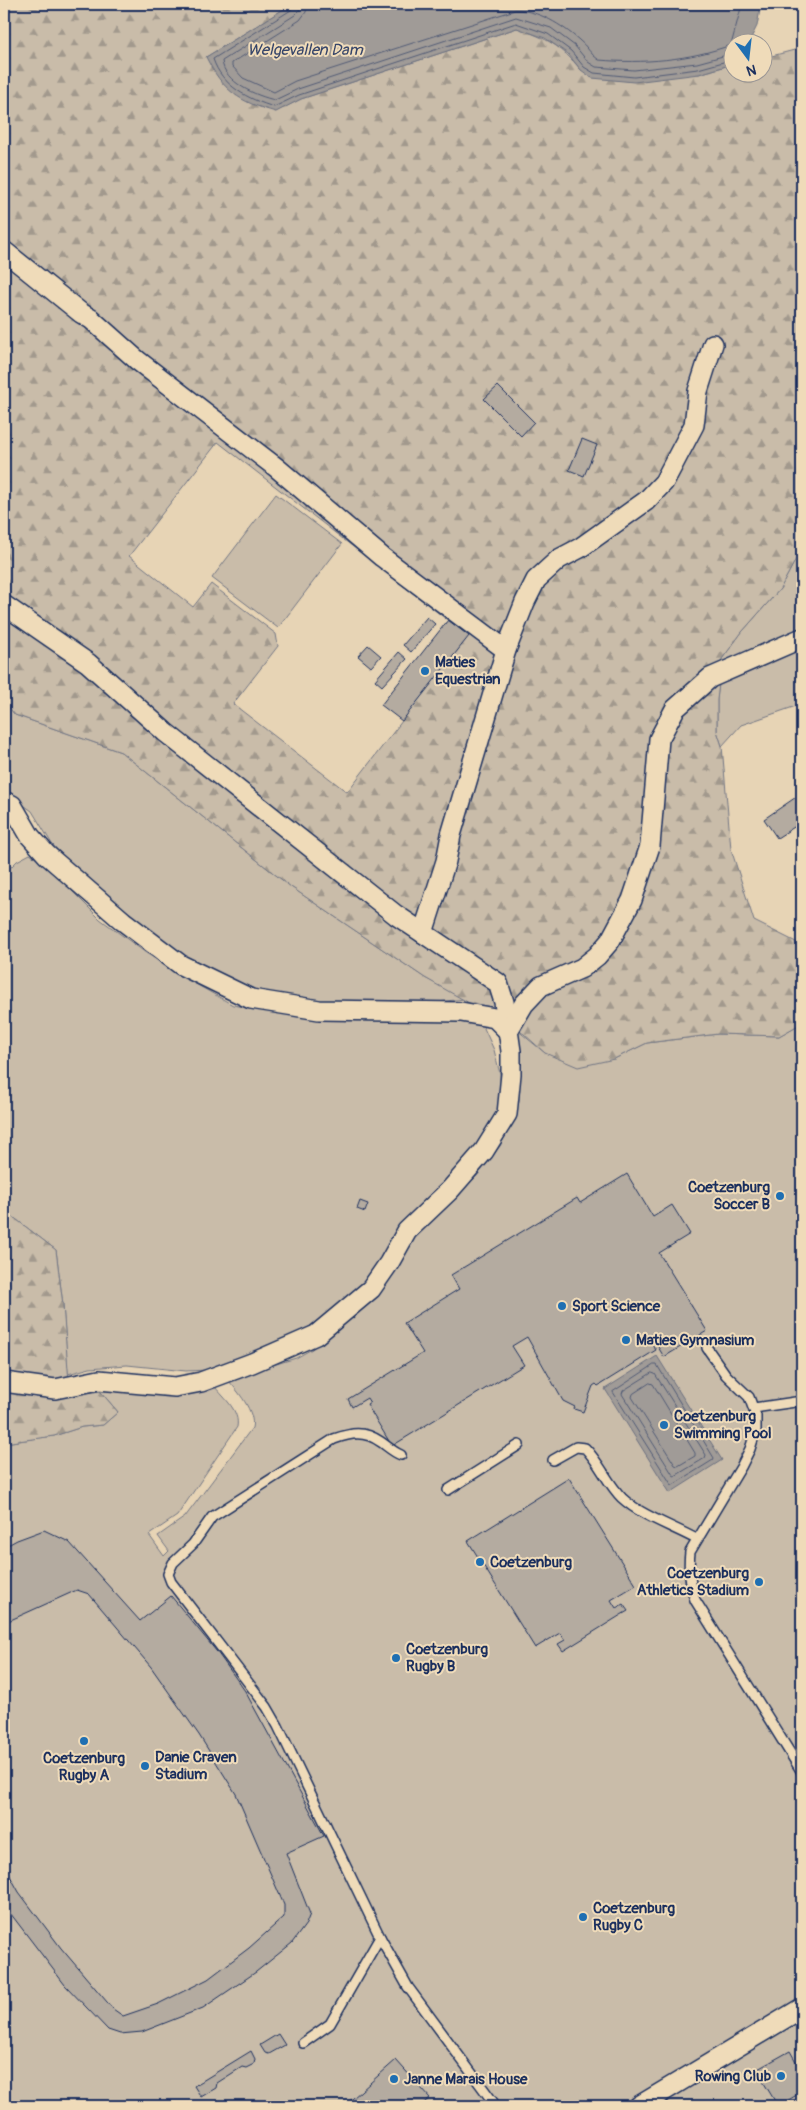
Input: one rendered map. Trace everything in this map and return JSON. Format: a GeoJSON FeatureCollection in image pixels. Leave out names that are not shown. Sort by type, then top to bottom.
{"type":"FeatureCollection","features":[{"type":"Feature","properties":{"kind":"street"},"geometry":{"type":"LineString","coordinates":[[4,251],[91,319],[136,360],[277,468],[382,556],[506,650]]}},
{"type":"Feature","properties":{"kind":"street"},"geometry":{"type":"LineString","coordinates":[[424,933],[506,650],[524,602],[536,580],[559,559],[580,548],[646,501],[664,482],[694,425],[698,392],[713,344]]}},
{"type":"Feature","properties":{"kind":"street"},"geometry":{"type":"LineString","coordinates":[[4,605],[88,663],[165,732],[396,915],[498,983],[504,1002],[511,1074],[507,1114],[484,1151],[450,1190],[407,1231],[389,1263],[371,1289],[316,1335],[201,1382],[174,1387],[99,1380],[55,1389],[4,1382]]}},
{"type":"Feature","properties":{"kind":"street"},"geometry":{"type":"LineString","coordinates":[[508,1031],[524,1004],[541,986],[582,968],[597,956],[610,941],[632,900],[650,846],[659,739],[675,709],[710,678],[788,646],[802,638]]}},
{"type":"Feature","properties":{"kind":"street"},"geometry":{"type":"LineString","coordinates":[[4,801],[12,805],[30,836],[46,855],[123,921],[181,965],[252,999],[319,1010],[460,1012],[495,1018],[508,1031]]}},
{"type":"Feature","properties":{"kind":"street"},"geometry":{"type":"LineString","coordinates":[[639,2106],[802,2008]]}},
{"type":"Feature","properties":{"kind":"lane"},"geometry":{"type":"LineString","coordinates":[[707,1348],[726,1375],[749,1397],[754,1408],[756,1430],[750,1449],[741,1467],[696,1538],[690,1552],[688,1568],[695,1600],[802,1772]]}},
{"type":"Feature","properties":{"kind":"lane"},"geometry":{"type":"LineString","coordinates":[[754,1408],[802,1401]]}},
{"type":"Feature","properties":{"kind":"lane"},"geometry":{"type":"LineString","coordinates":[[401,1455],[379,1440],[368,1436],[350,1433],[334,1439],[212,1517],[194,1544],[173,1563],[168,1574],[171,1582],[266,1707],[278,1726],[380,1937],[408,1987],[496,2106]]}},
{"type":"Feature","properties":{"kind":"lane"},"geometry":{"type":"LineString","coordinates":[[448,1490],[520,1445]]}},
{"type":"Feature","properties":{"kind":"lane"},"geometry":{"type":"LineString","coordinates":[[553,1460],[576,1448],[585,1448],[621,1497],[632,1506],[696,1538]]}},
{"type":"Feature","properties":{"kind":"lane"},"geometry":{"type":"LineString","coordinates":[[303,2043],[330,2024],[380,1937]]}},
{"type":"Feature","properties":{"kind":"green space"},"geometry":{"type":"Polygon","coordinates":[[[4,4],[292,4],[206,57],[275,112],[301,99],[517,28],[553,44],[566,54],[581,70],[699,74],[724,67],[724,82],[774,82],[774,55],[802,48],[802,548],[780,589],[742,632],[722,659],[717,700],[717,731],[722,746],[731,849],[754,921],[802,945],[802,1023],[779,1036],[718,1034],[647,1043],[614,1059],[578,1067],[545,1053],[524,1034],[425,978],[291,887],[121,752],[15,715],[4,701],[4,4]],[[218,442],[129,556],[193,607],[211,584],[276,634],[278,646],[233,704],[347,792],[468,636],[218,442]]]}},
{"type":"Feature","properties":{"kind":"green space"},"geometry":{"type":"Polygon","coordinates":[[[276,494],[342,544],[278,628],[212,578],[276,494]]]}},
{"type":"Feature","properties":{"kind":"green space"},"geometry":{"type":"Polygon","coordinates":[[[802,548],[802,704],[741,725],[722,746],[717,731],[717,699],[722,659],[742,632],[780,589],[802,548]]]}},
{"type":"Feature","properties":{"kind":"green space"},"geometry":{"type":"Polygon","coordinates":[[[4,701],[15,715],[121,752],[291,887],[425,978],[465,999],[427,1003],[336,1002],[272,998],[197,966],[146,932],[88,881],[52,844],[32,811],[4,791],[4,701]]]}},
{"type":"Feature","properties":{"kind":"green space"},"geometry":{"type":"Polygon","coordinates":[[[30,854],[47,866],[100,919],[146,953],[233,1005],[274,1012],[457,1018],[483,1026],[494,1050],[500,1074],[501,1097],[497,1117],[482,1145],[400,1224],[392,1249],[375,1271],[332,1311],[294,1337],[207,1370],[186,1371],[127,1365],[90,1368],[68,1374],[63,1305],[56,1250],[4,1210],[4,874],[17,861],[30,854]]]}},
{"type":"Feature","properties":{"kind":"green space","name":"Coetzenburg"},"geometry":{"type":"Polygon","coordinates":[[[802,1023],[802,2106],[4,2106],[4,1443],[54,1436],[82,1427],[103,1425],[118,1412],[100,1391],[136,1389],[185,1393],[215,1387],[234,1410],[237,1427],[177,1516],[149,1535],[164,1556],[169,1551],[158,1536],[185,1517],[252,1428],[251,1415],[248,1408],[227,1379],[296,1358],[312,1349],[329,1335],[410,1237],[477,1176],[500,1146],[510,1127],[519,1102],[520,1061],[516,1029],[545,1053],[614,1059],[647,1043],[718,1034],[779,1036],[802,1023]]]}},
{"type":"Feature","properties":{"kind":"green space"},"geometry":{"type":"Polygon","coordinates":[[[4,1210],[56,1250],[63,1305],[70,1395],[100,1391],[118,1412],[103,1425],[82,1427],[54,1436],[4,1443],[4,1210]]]}},
{"type":"Feature","properties":{"kind":"water","name":"Welgevallen Dam"},"geometry":{"type":"Polygon","coordinates":[[[292,4],[761,4],[754,32],[724,32],[724,67],[699,74],[634,82],[592,78],[581,70],[568,54],[545,38],[517,28],[301,99],[276,112],[252,104],[233,94],[219,79],[206,57],[292,4]]]}},
{"type":"Feature","properties":{"kind":"water","name":"Coetzenburg Swimming Pool"},"geometry":{"type":"Polygon","coordinates":[[[657,1356],[722,1460],[670,1493],[605,1389],[657,1356]]]}},
{"type":"Feature","properties":{"kind":"building"},"geometry":{"type":"Polygon","coordinates":[[[498,386],[534,422],[521,436],[484,399],[498,386]]]}},
{"type":"Feature","properties":{"kind":"building"},"geometry":{"type":"Polygon","coordinates":[[[582,439],[597,445],[584,476],[569,470],[582,439]]]}},
{"type":"Feature","properties":{"kind":"building"},"geometry":{"type":"Polygon","coordinates":[[[427,617],[435,624],[411,652],[403,645],[427,617]]]}},
{"type":"Feature","properties":{"kind":"building","name":"Maties Equestrian"},"geometry":{"type":"Polygon","coordinates":[[[448,620],[469,636],[402,721],[381,705],[448,620]]]}},
{"type":"Feature","properties":{"kind":"building"},"geometry":{"type":"Polygon","coordinates":[[[368,645],[381,656],[371,667],[358,656],[368,645]]]}},
{"type":"Feature","properties":{"kind":"building"},"geometry":{"type":"Polygon","coordinates":[[[399,652],[407,659],[382,686],[375,680],[399,652]]]}},
{"type":"Feature","properties":{"kind":"building"},"geometry":{"type":"Polygon","coordinates":[[[802,793],[802,822],[777,838],[764,819],[802,793]]]}},
{"type":"Feature","properties":{"kind":"building","name":"Sport Science"},"geometry":{"type":"Polygon","coordinates":[[[627,1174],[653,1217],[672,1205],[690,1234],[659,1253],[707,1331],[664,1357],[655,1342],[652,1344],[656,1350],[598,1386],[596,1384],[593,1386],[583,1412],[574,1409],[575,1407],[563,1401],[527,1337],[512,1346],[524,1365],[392,1446],[367,1405],[370,1403],[367,1398],[352,1407],[348,1399],[423,1353],[404,1323],[459,1289],[451,1275],[577,1198],[580,1203],[627,1174]]]}},
{"type":"Feature","properties":{"kind":"building"},"geometry":{"type":"Polygon","coordinates":[[[360,1201],[368,1204],[365,1212],[357,1209],[360,1201]]]}},
{"type":"Feature","properties":{"kind":"building"},"geometry":{"type":"Polygon","coordinates":[[[569,1478],[636,1585],[611,1600],[616,1608],[623,1604],[628,1611],[563,1651],[558,1644],[565,1640],[560,1633],[535,1648],[468,1541],[569,1478]]]}},
{"type":"Feature","properties":{"kind":"building"},"geometry":{"type":"Polygon","coordinates":[[[44,1530],[69,1542],[140,1621],[171,1596],[217,1652],[245,1691],[324,1836],[286,1853],[310,1914],[306,1924],[292,1943],[256,1972],[203,2008],[142,2032],[120,2034],[108,2030],[65,1985],[4,1905],[4,1865],[19,1892],[61,1948],[113,2009],[123,2016],[158,2004],[208,1979],[249,1948],[284,1917],[284,1905],[236,1794],[199,1735],[151,1667],[89,1594],[77,1590],[4,1623],[4,1547],[44,1530]]]}},
{"type":"Feature","properties":{"kind":"building"},"geometry":{"type":"Polygon","coordinates":[[[278,2034],[285,2045],[269,2054],[265,2053],[260,2045],[278,2034]]]}},
{"type":"Feature","properties":{"kind":"building"},"geometry":{"type":"Polygon","coordinates":[[[251,2051],[255,2059],[254,2064],[246,2068],[242,2067],[217,2083],[216,2088],[201,2097],[194,2086],[251,2051]]]}},
{"type":"Feature","properties":{"kind":"building","name":"Rowing Club"},"geometry":{"type":"Polygon","coordinates":[[[790,2051],[802,2072],[802,2080],[797,2083],[802,2092],[778,2106],[756,2070],[790,2051]]]}},
{"type":"Feature","properties":{"kind":"building","name":"Janne Marais House"},"geometry":{"type":"Polygon","coordinates":[[[396,2060],[430,2098],[420,2106],[344,2106],[396,2060]]]}},
{"type":"Feature","properties":{"kind":"place","name":"Maties Equestrian"},"geometry":{"type":"Point","coordinates":[425,671]}},
{"type":"Feature","properties":{"kind":"place","name":"Coetzenburg Soccer B"},"geometry":{"type":"Point","coordinates":[780,1196]}},
{"type":"Feature","properties":{"kind":"place","name":"Sport Science"},"geometry":{"type":"Point","coordinates":[562,1306]}},
{"type":"Feature","properties":{"kind":"place","name":"Maties Gymnasium"},"geometry":{"type":"Point","coordinates":[626,1340]}},
{"type":"Feature","properties":{"kind":"place","name":"Coetzenburg Swimming Pool"},"geometry":{"type":"Point","coordinates":[664,1425]}},
{"type":"Feature","properties":{"kind":"place","name":"Coetzenburg"},"geometry":{"type":"Point","coordinates":[480,1562]}},
{"type":"Feature","properties":{"kind":"place","name":"Coetzenburg Athletics Stadium"},"geometry":{"type":"Point","coordinates":[759,1582]}},
{"type":"Feature","properties":{"kind":"place","name":"Coetzenburg Rugby B"},"geometry":{"type":"Point","coordinates":[396,1658]}},
{"type":"Feature","properties":{"kind":"place","name":"Coetzenburg Rugby A"},"geometry":{"type":"Point","coordinates":[84,1741]}},
{"type":"Feature","properties":{"kind":"place","name":"Danie Craven Stadium"},"geometry":{"type":"Point","coordinates":[145,1766]}},
{"type":"Feature","properties":{"kind":"place","name":"Coetzenburg Rugby C"},"geometry":{"type":"Point","coordinates":[583,1917]}},
{"type":"Feature","properties":{"kind":"place","name":"Rowing Club"},"geometry":{"type":"Point","coordinates":[781,2076]}},
{"type":"Feature","properties":{"kind":"place","name":"Janne Marais House"},"geometry":{"type":"Point","coordinates":[394,2079]}}]}
